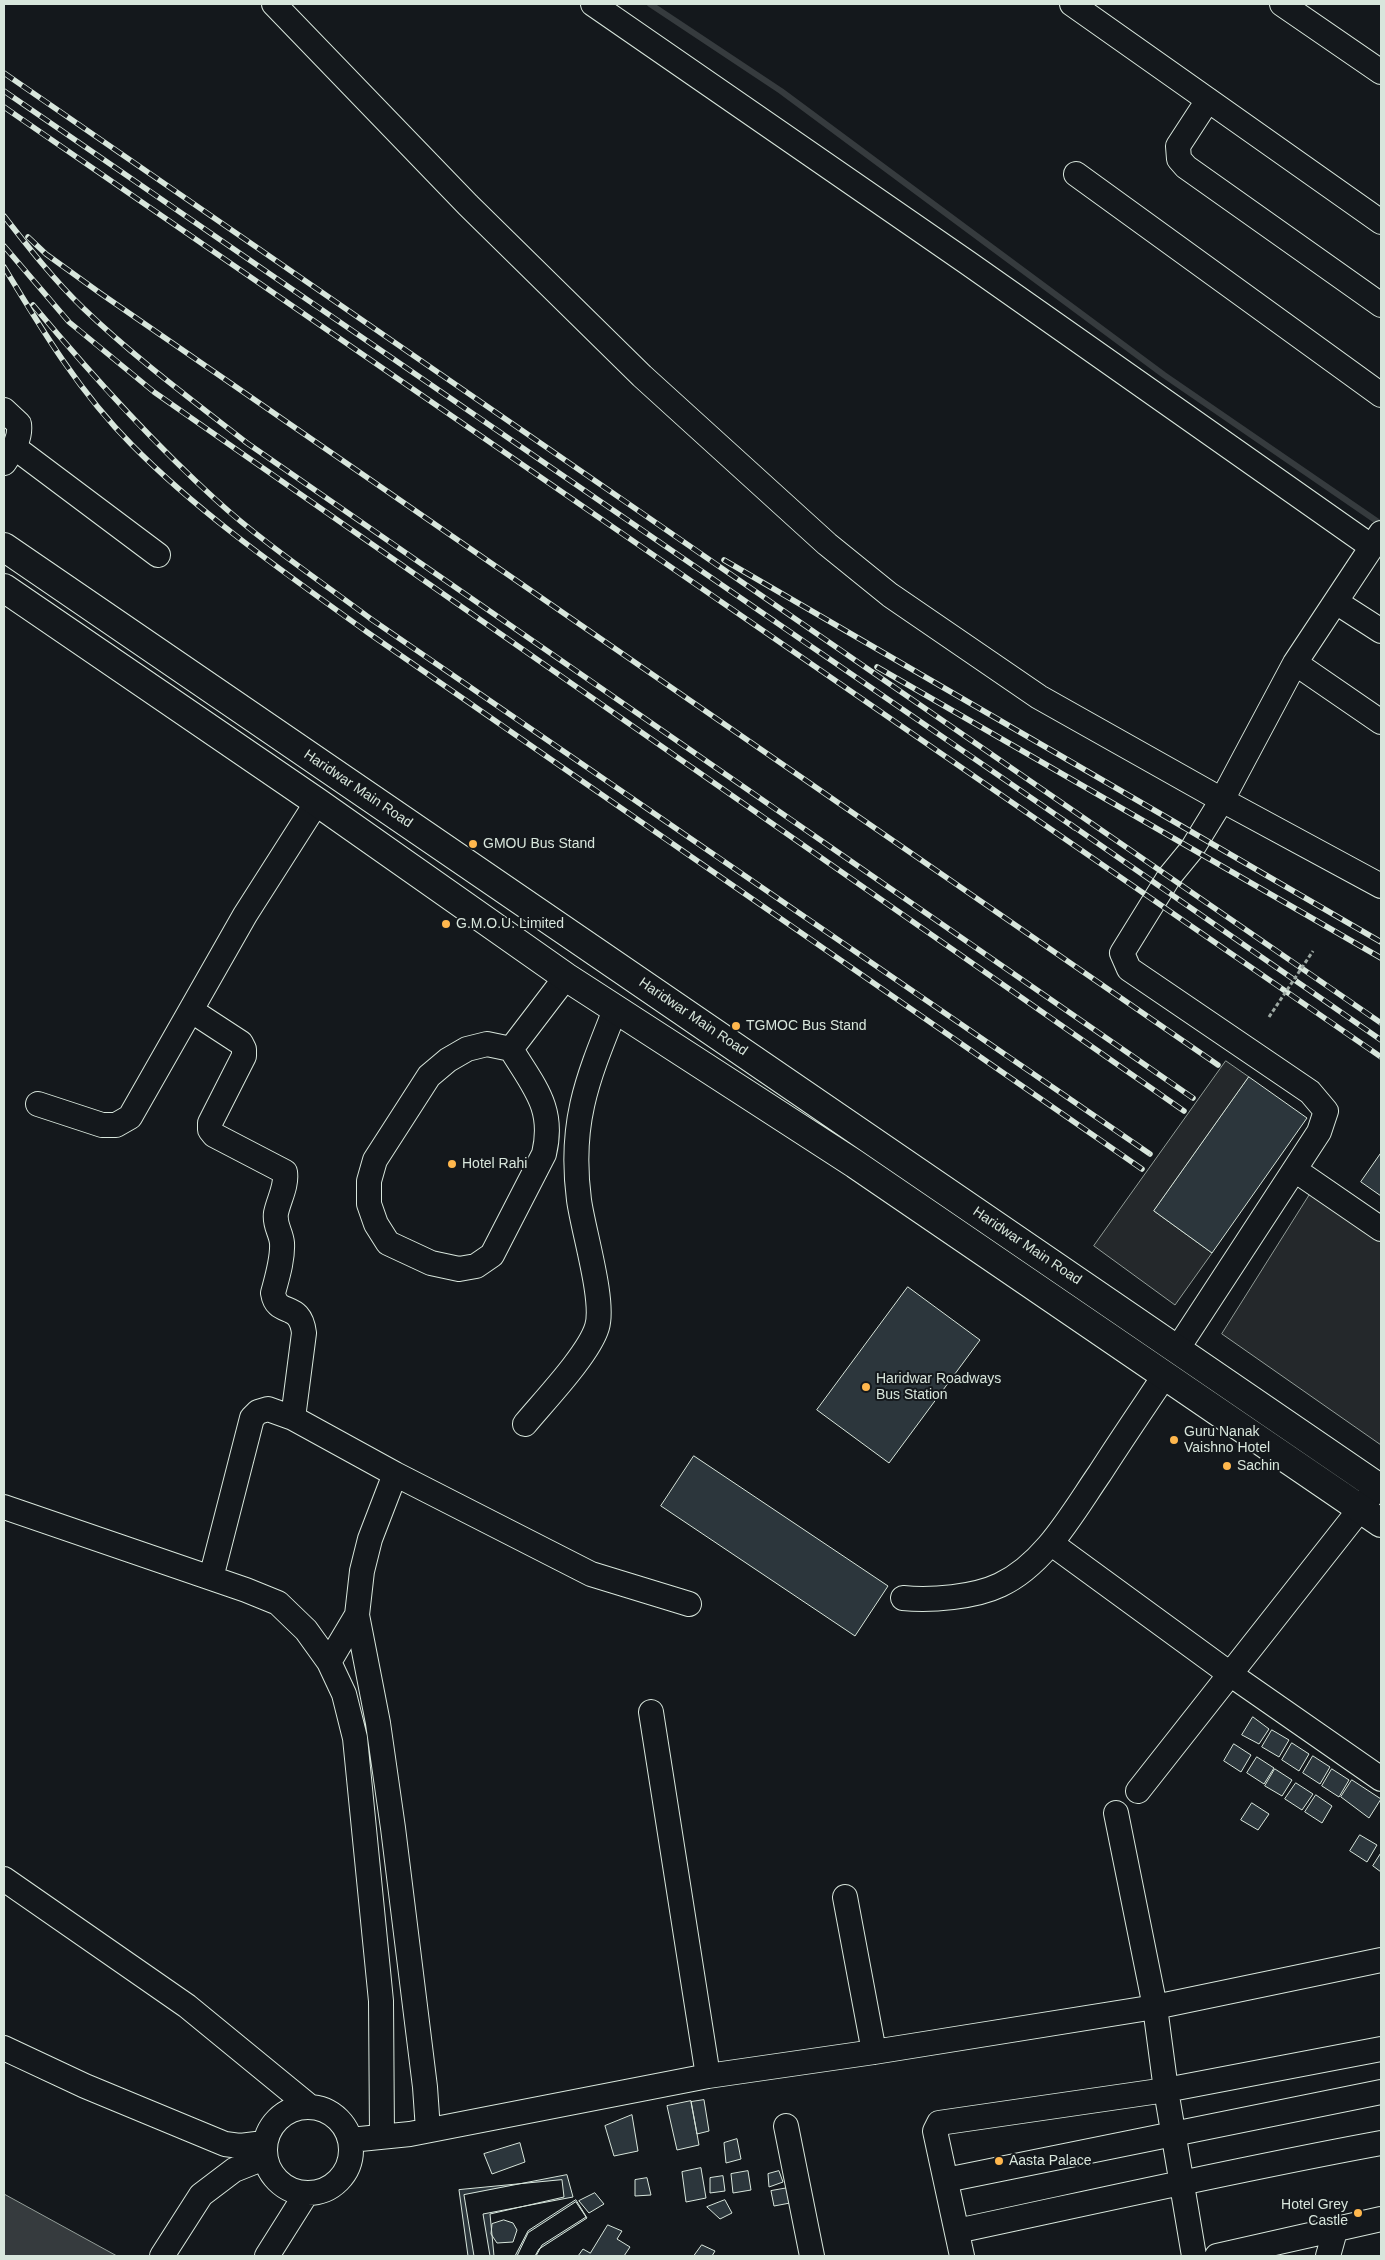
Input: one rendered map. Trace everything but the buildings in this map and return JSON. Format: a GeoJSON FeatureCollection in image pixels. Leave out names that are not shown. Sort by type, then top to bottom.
{"type":"FeatureCollection","features":[{"type":"Feature","properties":{"kind":"main road","name":"Haridwar Main Road"},"geometry":{"type":"LineString","coordinates":[[4,547],[1178,1348],[1380,1488]]}},
{"type":"Feature","properties":{"kind":"main road","name":"Haridwar Main Road"},"geometry":{"type":"LineString","coordinates":[[4,588],[317,802],[566,977],[855,1164],[1371,1516]]}},
{"type":"Feature","properties":{"kind":"main road"},"geometry":{"type":"LineString","coordinates":[[230,742],[249,714]]}},
{"type":"Feature","properties":{"kind":"main road"},"geometry":{"type":"LineString","coordinates":[[1075,1314],[1092,1290]]}},
{"type":"Feature","properties":{"kind":"street"},"geometry":{"type":"LineString","coordinates":[[274,4],[468,205],[642,376],[827,544],[890,595],[1039,697],[1222,800],[1381,886]]}},
{"type":"Feature","properties":{"kind":"street"},"geometry":{"type":"LineString","coordinates":[[593,4],[968,262],[1378,538],[1295,663],[1222,800],[1192,849],[1169,877],[1122,953],[1129,969],[1310,1092],[1326,1111],[1319,1132],[1178,1348]]}},
{"type":"Feature","properties":{"kind":"street"},"geometry":{"type":"LineString","coordinates":[[1072,4],[1381,222]]}},
{"type":"Feature","properties":{"kind":"street"},"geometry":{"type":"LineString","coordinates":[[1282,4],[1381,72]]}},
{"type":"Feature","properties":{"kind":"street"},"geometry":{"type":"LineString","coordinates":[[1208,100],[1178,146],[1179,159],[1186,167],[1381,305]]}},
{"type":"Feature","properties":{"kind":"street"},"geometry":{"type":"LineString","coordinates":[[1076,174],[1381,396]]}},
{"type":"Feature","properties":{"kind":"street"},"geometry":{"type":"LineString","coordinates":[[4,410],[19,424],[20,432],[9,455],[158,555]]}},
{"type":"Feature","properties":{"kind":"street"},"geometry":{"type":"LineString","coordinates":[[1336,602],[1381,631]]}},
{"type":"Feature","properties":{"kind":"street"},"geometry":{"type":"LineString","coordinates":[[1295,663],[1381,722]]}},
{"type":"Feature","properties":{"kind":"street"},"geometry":{"type":"LineString","coordinates":[[38,1104],[102,1125],[116,1125],[130,1117],[245,915],[317,802]]}},
{"type":"Feature","properties":{"kind":"street"},"geometry":{"type":"LineString","coordinates":[[511,1049],[566,977]]}},
{"type":"Feature","properties":{"kind":"street"},"geometry":{"type":"LineString","coordinates":[[526,1424],[588,1346],[598,1326],[598,1304],[579,1201],[575,1158],[578,1119],[588,1077],[616,1010]]}},
{"type":"Feature","properties":{"kind":"street"},"geometry":{"type":"LineString","coordinates":[[192,1011],[241,1043],[244,1049],[244,1056],[210,1123],[210,1130],[214,1135],[285,1172],[286,1179],[276,1214],[275,1225],[282,1241],[282,1250],[273,1293],[274,1300],[280,1306],[296,1313],[302,1320],[304,1333],[293,1418]]}},
{"type":"Feature","properties":{"kind":"street"},"geometry":{"type":"LineString","coordinates":[[487,1044],[511,1049],[540,1096],[548,1116],[548,1136],[544,1154],[492,1255],[476,1266],[459,1269],[431,1263],[388,1243],[376,1224],[369,1204],[369,1181],[375,1160],[429,1076],[448,1060],[467,1048],[487,1044]]}},
{"type":"Feature","properties":{"kind":"street"},"geometry":{"type":"LineString","coordinates":[[1294,1170],[1381,1229]]}},
{"type":"Feature","properties":{"kind":"street"},"geometry":{"type":"LineString","coordinates":[[903,1598],[925,1600],[985,1590],[1001,1585],[1052,1544],[1165,1375]]}},
{"type":"Feature","properties":{"kind":"street"},"geometry":{"type":"LineString","coordinates":[[211,1578],[252,1418],[258,1412],[268,1409],[293,1418],[395,1474],[591,1574],[689,1604]]}},
{"type":"Feature","properties":{"kind":"street"},"geometry":{"type":"LineString","coordinates":[[395,1474],[370,1539],[362,1571],[357,1615],[378,1723],[393,1828],[425,2087],[428,2130]]}},
{"type":"Feature","properties":{"kind":"street"},"geometry":{"type":"LineString","coordinates":[[1138,1791],[1230,1674],[1371,1516],[1380,1488]]}},
{"type":"Feature","properties":{"kind":"street"},"geometry":{"type":"LineString","coordinates":[[4,1507],[278,1603],[306,1630],[330,1662],[344,1694],[355,1738],[381,2001],[382,2136]]}},
{"type":"Feature","properties":{"kind":"street"},"geometry":{"type":"LineString","coordinates":[[1052,1544],[1230,1674],[1381,1779]]}},
{"type":"Feature","properties":{"kind":"street"},"geometry":{"type":"LineString","coordinates":[[330,1662],[357,1615]]}},
{"type":"Feature","properties":{"kind":"street"},"geometry":{"type":"LineString","coordinates":[[651,1712],[708,2076]]}},
{"type":"Feature","properties":{"kind":"street"},"geometry":{"type":"LineString","coordinates":[[1116,1813],[1155,2007],[1166,2090],[1194,2256]]}},
{"type":"Feature","properties":{"kind":"street"},"geometry":{"type":"LineString","coordinates":[[4,1879],[187,2006],[308,2106]]}},
{"type":"Feature","properties":{"kind":"street"},"geometry":{"type":"LineString","coordinates":[[845,1897],[874,2052]]}},
{"type":"Feature","properties":{"kind":"street"},"geometry":{"type":"LineString","coordinates":[[350,2140],[428,2130],[708,2076],[874,2052],[1155,2007],[1381,1960]]}},
{"type":"Feature","properties":{"kind":"street"},"geometry":{"type":"LineString","coordinates":[[4,2048],[85,2086],[225,2144],[264,2151]]}},
{"type":"Feature","properties":{"kind":"street"},"geometry":{"type":"LineString","coordinates":[[962,2256],[935,2131],[939,2123],[1166,2090],[1381,2049]]}},
{"type":"Feature","properties":{"kind":"street"},"geometry":{"type":"LineString","coordinates":[[946,2180],[1381,2092]]}},
{"type":"Feature","properties":{"kind":"street"},"geometry":{"type":"LineString","coordinates":[[308,2106],[327,2110],[342,2122],[350,2140],[350,2160],[342,2178],[326,2191],[306,2194],[287,2189],[272,2176],[264,2151],[272,2124],[288,2110],[308,2106]]}},
{"type":"Feature","properties":{"kind":"street"},"geometry":{"type":"LineString","coordinates":[[786,2126],[812,2256]]}},
{"type":"Feature","properties":{"kind":"street"},"geometry":{"type":"LineString","coordinates":[[957,2230],[1181,2184],[1244,2168],[1381,2143]]}},
{"type":"Feature","properties":{"kind":"street"},"geometry":{"type":"LineString","coordinates":[[162,2256],[201,2195],[216,2182],[264,2151]]}},
{"type":"Feature","properties":{"kind":"street"},"geometry":{"type":"LineString","coordinates":[[267,2256],[306,2194]]}},
{"type":"Feature","properties":{"kind":"street"},"geometry":{"type":"LineString","coordinates":[[1217,2256],[1278,2249],[1381,2219]]}},
{"type":"Feature","properties":{"kind":"street"},"geometry":{"type":"LineString","coordinates":[[1328,2256],[1335,2231]]}},
{"type":"Feature","properties":{"kind":"path"},"geometry":{"type":"LineString","coordinates":[[1269,1017],[1314,951]]}},
{"type":"Feature","properties":{"kind":"shaded area"},"geometry":{"type":"Polygon","coordinates":[[[1226,1061],[1249,1077],[1154,1211],[1212,1253],[1175,1305],[1094,1246],[1226,1061]]]}},
{"type":"Feature","properties":{"kind":"shaded area"},"geometry":{"type":"Polygon","coordinates":[[[1312,1191],[1381,1239],[1381,1445],[1222,1334],[1312,1191]]]}},
{"type":"Feature","properties":{"kind":"shaded area"},"geometry":{"type":"Polygon","coordinates":[[[4,2194],[117,2256],[4,2256],[4,2194]]]}},
{"type":"Feature","properties":{"kind":"waterway"},"geometry":{"type":"LineString","coordinates":[[650,4],[781,91],[1164,375],[1381,524]]}},
{"type":"Feature","properties":{"kind":"railway"},"geometry":{"type":"LineString","coordinates":[[4,73],[1381,1023]]}},
{"type":"Feature","properties":{"kind":"railway"},"geometry":{"type":"LineString","coordinates":[[4,91],[1075,828]]}},
{"type":"Feature","properties":{"kind":"railway"},"geometry":{"type":"LineString","coordinates":[[4,107],[1381,1057]]}},
{"type":"Feature","properties":{"kind":"railway"},"geometry":{"type":"LineString","coordinates":[[4,216],[52,275],[102,326],[247,443],[1193,1098]]}},
{"type":"Feature","properties":{"kind":"railway"},"geometry":{"type":"LineString","coordinates":[[28,237],[46,254],[100,293],[1218,1065]]}},
{"type":"Feature","properties":{"kind":"railway"},"geometry":{"type":"LineString","coordinates":[[4,246],[69,322],[154,392],[1184,1111]]}},
{"type":"Feature","properties":{"kind":"railway"},"geometry":{"type":"LineString","coordinates":[[4,267],[47,337],[95,404],[132,445],[159,471],[216,520],[367,632],[1142,1169]]}},
{"type":"Feature","properties":{"kind":"railway"},"geometry":{"type":"LineString","coordinates":[[33,305],[76,356],[143,429],[215,499],[272,546],[371,619],[1150,1154]]}},
{"type":"Feature","properties":{"kind":"railway"},"geometry":{"type":"LineString","coordinates":[[724,560],[1381,942]]}},
{"type":"Feature","properties":{"kind":"railway"},"geometry":{"type":"LineString","coordinates":[[877,667],[1381,958]]}},
{"type":"Feature","properties":{"kind":"railway"},"geometry":{"type":"LineString","coordinates":[[1070,824],[1381,1040]]}},
{"type":"Feature","properties":{"kind":"place","name":"GMOU Bus Stand"},"geometry":{"type":"Point","coordinates":[473,844]}},
{"type":"Feature","properties":{"kind":"place","name":"G.M.O.U. Limited"},"geometry":{"type":"Point","coordinates":[446,924]}},
{"type":"Feature","properties":{"kind":"place","name":"TGMOC Bus Stand"},"geometry":{"type":"Point","coordinates":[736,1026]}},
{"type":"Feature","properties":{"kind":"place","name":"Hotel Rahi"},"geometry":{"type":"Point","coordinates":[452,1164]}},
{"type":"Feature","properties":{"kind":"place","name":"Haridwar Roadways Bus Station"},"geometry":{"type":"Point","coordinates":[866,1387]}},
{"type":"Feature","properties":{"kind":"place","name":"Guru Nanak Vaishno Hotel"},"geometry":{"type":"Point","coordinates":[1174,1440]}},
{"type":"Feature","properties":{"kind":"place","name":"Sachin"},"geometry":{"type":"Point","coordinates":[1227,1466]}},
{"type":"Feature","properties":{"kind":"place","name":"Aasta Palace"},"geometry":{"type":"Point","coordinates":[999,2161]}},
{"type":"Feature","properties":{"kind":"place","name":"Hotel Grey Castle"},"geometry":{"type":"Point","coordinates":[1358,2213]}}]}
